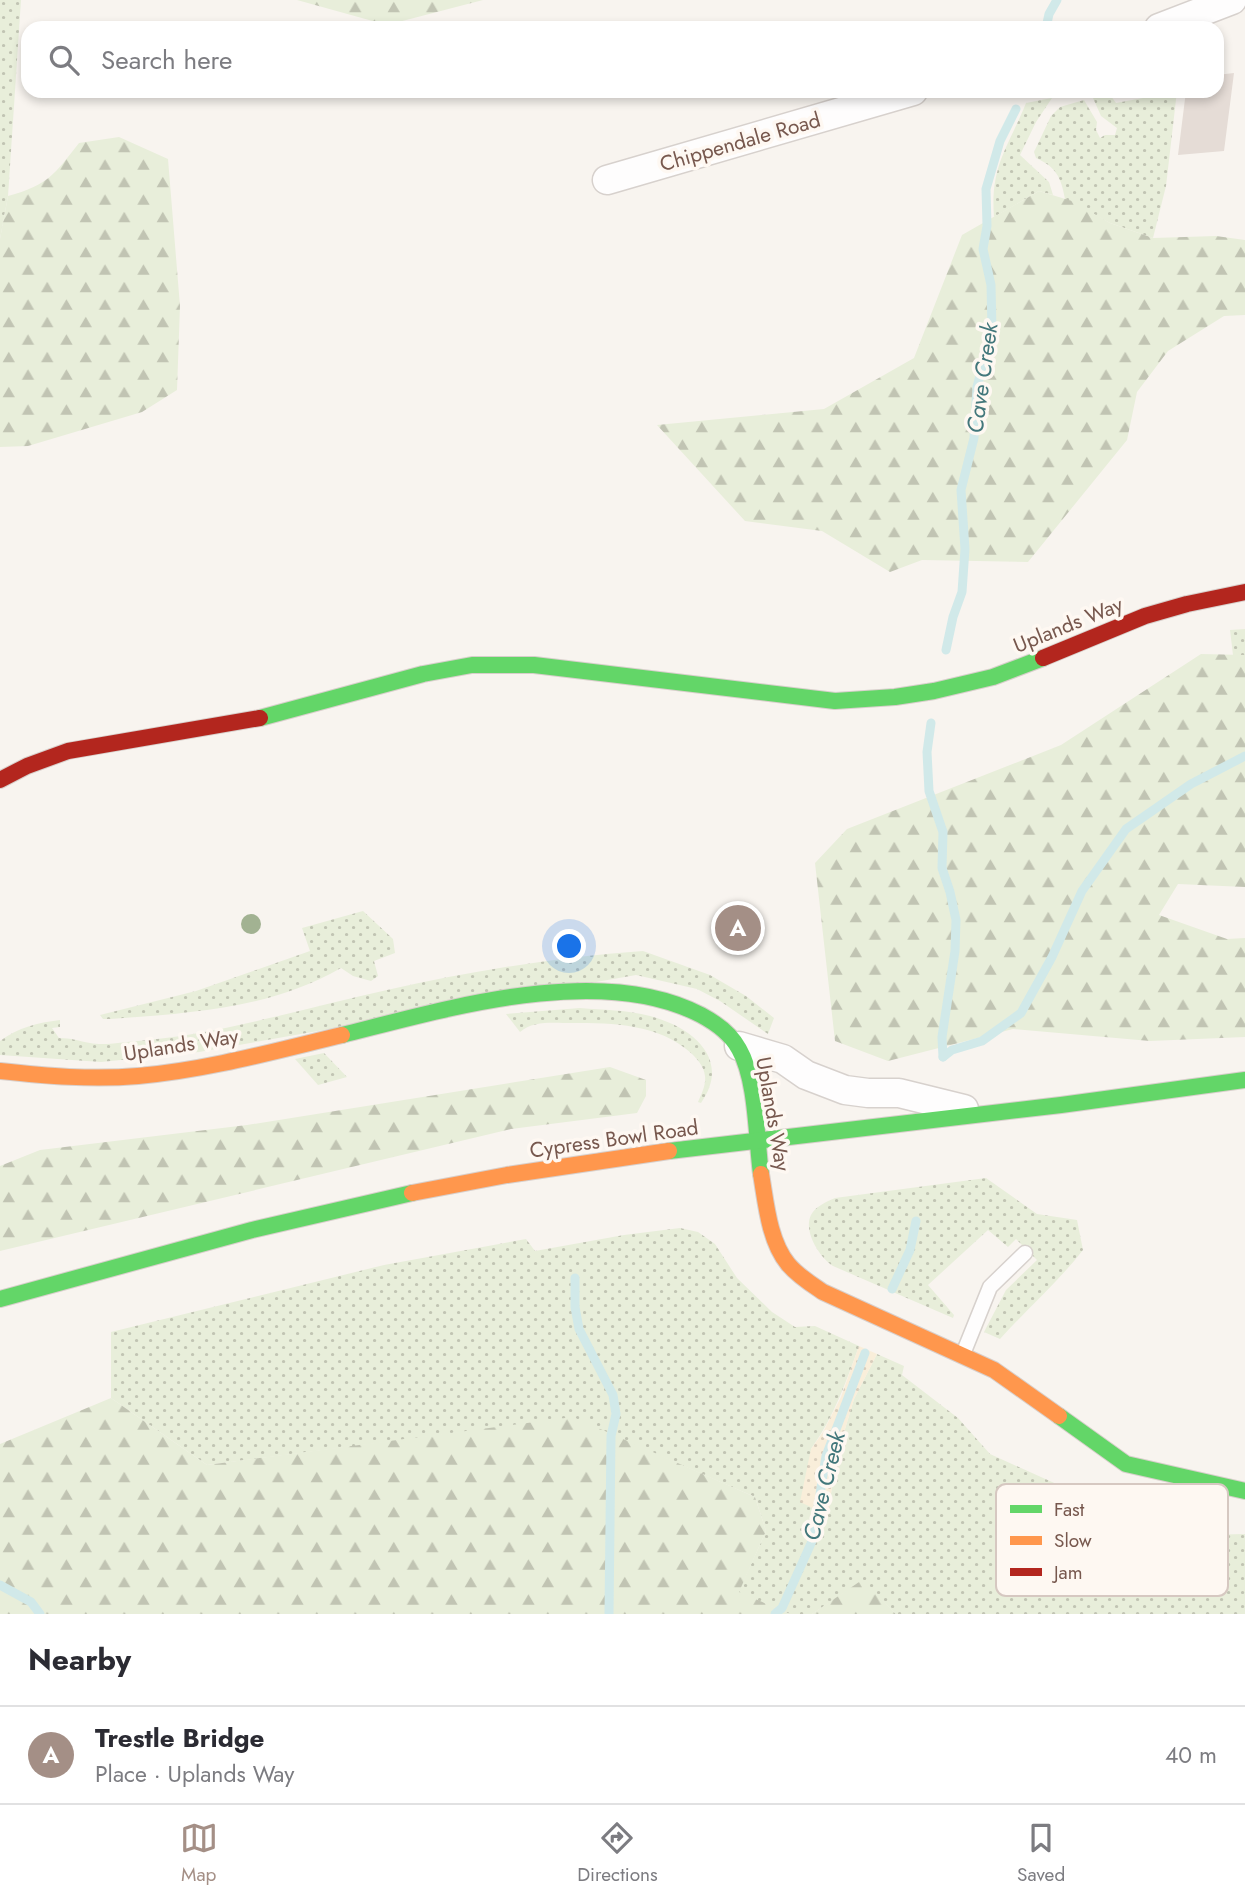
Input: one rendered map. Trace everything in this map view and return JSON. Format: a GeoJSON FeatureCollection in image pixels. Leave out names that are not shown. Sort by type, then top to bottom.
{"type":"FeatureCollection","features":[{"type":"Feature","properties":{"kind":"street"},"geometry":{"type":"LineString","coordinates":[[1177,21],[1232,0]]}},
{"type":"Feature","properties":{"kind":"street","name":"Chippendale Road"},"geometry":{"type":"LineString","coordinates":[[607,180],[889,98]]}},
{"type":"Feature","properties":{"kind":"street","name":"Uplands Way"},"geometry":{"type":"LineString","coordinates":[[0,780],[27,766],[68,751],[257,719],[423,674],[472,665],[534,665],[835,701],[879,700],[920,695],[996,676],[1065,650],[1130,621],[1195,601],[1245,592]]}},
{"type":"Feature","properties":{"kind":"street","name":"Uplands Way"},"geometry":{"type":"LineString","coordinates":[[0,1071],[76,1077],[157,1074],[234,1060],[457,1007],[575,991],[645,996],[675,1004],[707,1018],[724,1030],[739,1046],[748,1071],[756,1141],[772,1228],[785,1260],[798,1274],[822,1292],[994,1370],[1126,1464],[1218,1484]]}},
{"type":"Feature","properties":{"kind":"street"},"geometry":{"type":"LineString","coordinates":[[739,1046],[783,1059],[806,1075],[845,1090],[900,1093],[987,1115]]}},
{"type":"Feature","properties":{"kind":"street","name":"Cypress Bowl Road"},"geometry":{"type":"LineString","coordinates":[[0,1298],[188,1247],[406,1194],[509,1175],[756,1141],[1127,1098],[1245,1080]]}},
{"type":"Feature","properties":{"kind":"lane"},"geometry":{"type":"LineString","coordinates":[[962,1356],[990,1287],[1025,1253]]}},
{"type":"Feature","properties":{"kind":"green space"},"geometry":{"type":"Polygon","coordinates":[[[0,0],[21,0],[8,196],[0,239],[0,0]]]}},
{"type":"Feature","properties":{"kind":"green space"},"geometry":{"type":"Polygon","coordinates":[[[297,0],[483,0],[402,21],[373,21],[297,0]]]}},
{"type":"Feature","properties":{"kind":"green space"},"geometry":{"type":"Polygon","coordinates":[[[1052,98],[1036,122],[1020,155],[1049,182],[1053,195],[1039,191],[994,217],[993,199],[998,170],[1026,103],[1052,98]]]}},
{"type":"Feature","properties":{"kind":"green space"},"geometry":{"type":"Polygon","coordinates":[[[1093,98],[1112,98],[1116,103],[1143,98],[1176,98],[1166,186],[1153,238],[1110,223],[1065,199],[1056,174],[1036,158],[1034,152],[1051,116],[1060,107],[1084,100],[1097,122],[1096,130],[1100,138],[1115,135],[1117,128],[1101,116],[1093,98]]]}},
{"type":"Feature","properties":{"kind":"green space"},"geometry":{"type":"Polygon","coordinates":[[[119,137],[168,159],[180,306],[177,390],[142,412],[28,446],[0,447],[0,239],[8,196],[41,183],[63,163],[79,143],[119,137]]]}},
{"type":"Feature","properties":{"kind":"green space"},"geometry":{"type":"Polygon","coordinates":[[[1039,191],[1072,201],[1110,223],[1153,238],[1216,236],[1245,240],[1245,315],[1224,316],[1168,351],[1137,392],[1127,440],[1028,562],[922,560],[890,572],[822,531],[745,521],[657,425],[824,409],[914,358],[962,235],[1039,191]]]}},
{"type":"Feature","properties":{"kind":"green space"},"geometry":{"type":"Polygon","coordinates":[[[1245,629],[1245,655],[1233,655],[1230,630],[1245,629]]]}},
{"type":"Feature","properties":{"kind":"green space"},"geometry":{"type":"Polygon","coordinates":[[[1201,654],[1245,655],[1245,887],[1178,884],[1159,915],[1227,939],[1245,938],[1245,1037],[1150,1041],[1013,1029],[888,1061],[835,1041],[815,863],[847,829],[1061,745],[1201,654]]]}},
{"type":"Feature","properties":{"kind":"green space"},"geometry":{"type":"Polygon","coordinates":[[[363,911],[393,939],[395,953],[374,961],[378,976],[371,981],[353,976],[341,968],[286,992],[229,1007],[110,1019],[103,1019],[100,1015],[196,991],[310,951],[302,928],[363,911]]]}},
{"type":"Feature","properties":{"kind":"green space"},"geometry":{"type":"Polygon","coordinates":[[[643,951],[710,975],[746,996],[774,1018],[768,1034],[720,1001],[697,989],[636,975],[199,1052],[101,1062],[0,1055],[0,1041],[7,1036],[28,1026],[52,1021],[60,1020],[60,1027],[52,1028],[59,1038],[95,1044],[169,1038],[232,1027],[387,990],[483,971],[643,951]]]}},
{"type":"Feature","properties":{"kind":"green space"},"geometry":{"type":"Polygon","coordinates":[[[580,1008],[650,1016],[666,1021],[693,1037],[710,1059],[712,1072],[709,1087],[701,1103],[698,1102],[705,1079],[702,1066],[691,1053],[665,1036],[635,1027],[588,1023],[538,1024],[520,1032],[506,1014],[580,1008]]]}},
{"type":"Feature","properties":{"kind":"green space"},"geometry":{"type":"Polygon","coordinates":[[[324,1053],[347,1077],[318,1085],[295,1059],[324,1053]]]}},
{"type":"Feature","properties":{"kind":"green space"},"geometry":{"type":"Polygon","coordinates":[[[610,1067],[646,1080],[646,1096],[637,1113],[511,1129],[0,1251],[0,1166],[40,1150],[247,1125],[610,1067]]]}},
{"type":"Feature","properties":{"kind":"green space"},"geometry":{"type":"Polygon","coordinates":[[[986,1178],[1037,1214],[1077,1220],[1083,1250],[1000,1339],[984,1332],[1006,1290],[1037,1260],[1016,1239],[1008,1247],[988,1230],[928,1285],[954,1315],[953,1318],[833,1266],[818,1250],[811,1236],[811,1215],[818,1207],[835,1198],[986,1178]]]}},
{"type":"Feature","properties":{"kind":"green space"},"geometry":{"type":"Polygon","coordinates":[[[680,1228],[698,1232],[715,1244],[737,1278],[772,1312],[795,1327],[815,1326],[859,1346],[833,1412],[811,1449],[828,1514],[836,1459],[854,1399],[877,1354],[904,1366],[902,1375],[958,1418],[990,1454],[1057,1484],[996,1484],[996,1596],[1228,1596],[1228,1534],[1245,1534],[1245,1614],[896,1614],[862,1581],[812,1614],[790,1614],[738,1593],[766,1531],[755,1497],[573,1418],[207,1465],[111,1398],[111,1332],[384,1265],[526,1239],[535,1251],[680,1228]]]}},
{"type":"Feature","properties":{"kind":"green space"},"geometry":{"type":"Polygon","coordinates":[[[111,1398],[207,1465],[573,1417],[755,1497],[766,1531],[739,1592],[790,1614],[0,1614],[0,1444],[111,1398]]]}},
{"type":"Feature","properties":{"kind":"green space"},"geometry":{"type":"Polygon","coordinates":[[[862,1580],[896,1614],[812,1614],[862,1580]]]}},
{"type":"Feature","properties":{"kind":"sand"},"geometry":{"type":"Polygon","coordinates":[[[859,1346],[877,1354],[854,1399],[836,1459],[828,1515],[800,1502],[811,1449],[841,1397],[859,1346]]]}},
{"type":"Feature","properties":{"kind":"building"},"geometry":{"type":"Polygon","coordinates":[[[1234,73],[1224,151],[1178,155],[1185,98],[1224,98],[1224,74],[1234,73]]]}},
{"type":"Feature","properties":{"kind":"waterway","name":"Cave Creek"},"geometry":{"type":"LineString","coordinates":[[1048,21],[1057,0]]}},
{"type":"Feature","properties":{"kind":"waterway","name":"Cave Creek"},"geometry":{"type":"LineString","coordinates":[[946,650],[962,592],[965,549],[961,490],[974,438],[977,387],[992,331],[991,285],[983,249],[987,226],[986,189],[1000,141],[1016,109]]}},
{"type":"Feature","properties":{"kind":"waterway"},"geometry":{"type":"LineString","coordinates":[[931,723],[927,752],[929,791],[943,832],[942,868],[956,920],[955,951],[942,1037],[943,1057]]}},
{"type":"Feature","properties":{"kind":"waterway"},"geometry":{"type":"LineString","coordinates":[[943,1057],[952,1050],[982,1041],[1021,1013],[1052,957],[1082,891],[1126,829],[1191,784],[1245,756]]}},
{"type":"Feature","properties":{"kind":"waterway","name":"Cave Creek"},"geometry":{"type":"LineString","coordinates":[[892,1289],[910,1250],[916,1221]]}},
{"type":"Feature","properties":{"kind":"waterway"},"geometry":{"type":"LineString","coordinates":[[575,1278],[575,1307],[579,1329],[613,1395],[616,1414],[611,1436],[609,1614]]}},
{"type":"Feature","properties":{"kind":"waterway","name":"Cave Creek"},"geometry":{"type":"LineString","coordinates":[[775,1614],[782,1608],[813,1539],[826,1456],[865,1353]]}},
{"type":"Feature","properties":{"kind":"waterway"},"geometry":{"type":"LineString","coordinates":[[0,1585],[31,1602],[40,1614]]}},
{"type":"Feature","properties":{"kind":"traffic: fast"},"geometry":{"type":"LineString","coordinates":[[260,718],[423,674],[472,665],[534,665],[835,701],[934,691],[993,677],[1043,658]]}},
{"type":"Feature","properties":{"kind":"traffic: fast"},"geometry":{"type":"LineString","coordinates":[[342,1035],[428,1013],[523,995],[570,991],[617,992],[661,1000],[701,1015],[727,1034],[739,1049],[753,1093],[761,1174]]}},
{"type":"Feature","properties":{"kind":"traffic: fast"},"geometry":{"type":"LineString","coordinates":[[669,1151],[1061,1105],[1245,1080]]}},
{"type":"Feature","properties":{"kind":"traffic: fast"},"geometry":{"type":"LineString","coordinates":[[0,1299],[252,1230],[412,1193]]}},
{"type":"Feature","properties":{"kind":"traffic: fast"},"geometry":{"type":"LineString","coordinates":[[1059,1416],[1126,1464],[1214,1484]]}},
{"type":"Feature","properties":{"kind":"traffic: fast"},"geometry":{"type":"LineString","coordinates":[[1228,1487],[1245,1491]]}},
{"type":"Feature","properties":{"kind":"traffic: slow"},"geometry":{"type":"LineString","coordinates":[[0,1071],[69,1077],[138,1076],[215,1065],[342,1035]]}},
{"type":"Feature","properties":{"kind":"traffic: slow"},"geometry":{"type":"LineString","coordinates":[[412,1193],[507,1175],[669,1151]]}},
{"type":"Feature","properties":{"kind":"traffic: slow"},"geometry":{"type":"LineString","coordinates":[[761,1174],[776,1244],[788,1264],[800,1276],[823,1292],[994,1370],[1059,1416]]}},
{"type":"Feature","properties":{"kind":"traffic: jam"},"geometry":{"type":"LineString","coordinates":[[1043,658],[1145,616],[1245,592]]}},
{"type":"Feature","properties":{"kind":"traffic: jam"},"geometry":{"type":"LineString","coordinates":[[0,780],[27,766],[68,751],[260,718]]}},
{"type":"Feature","properties":{"kind":"place","name":"Trestle Bridge"},"geometry":{"type":"Point","coordinates":[738,928]}}]}
